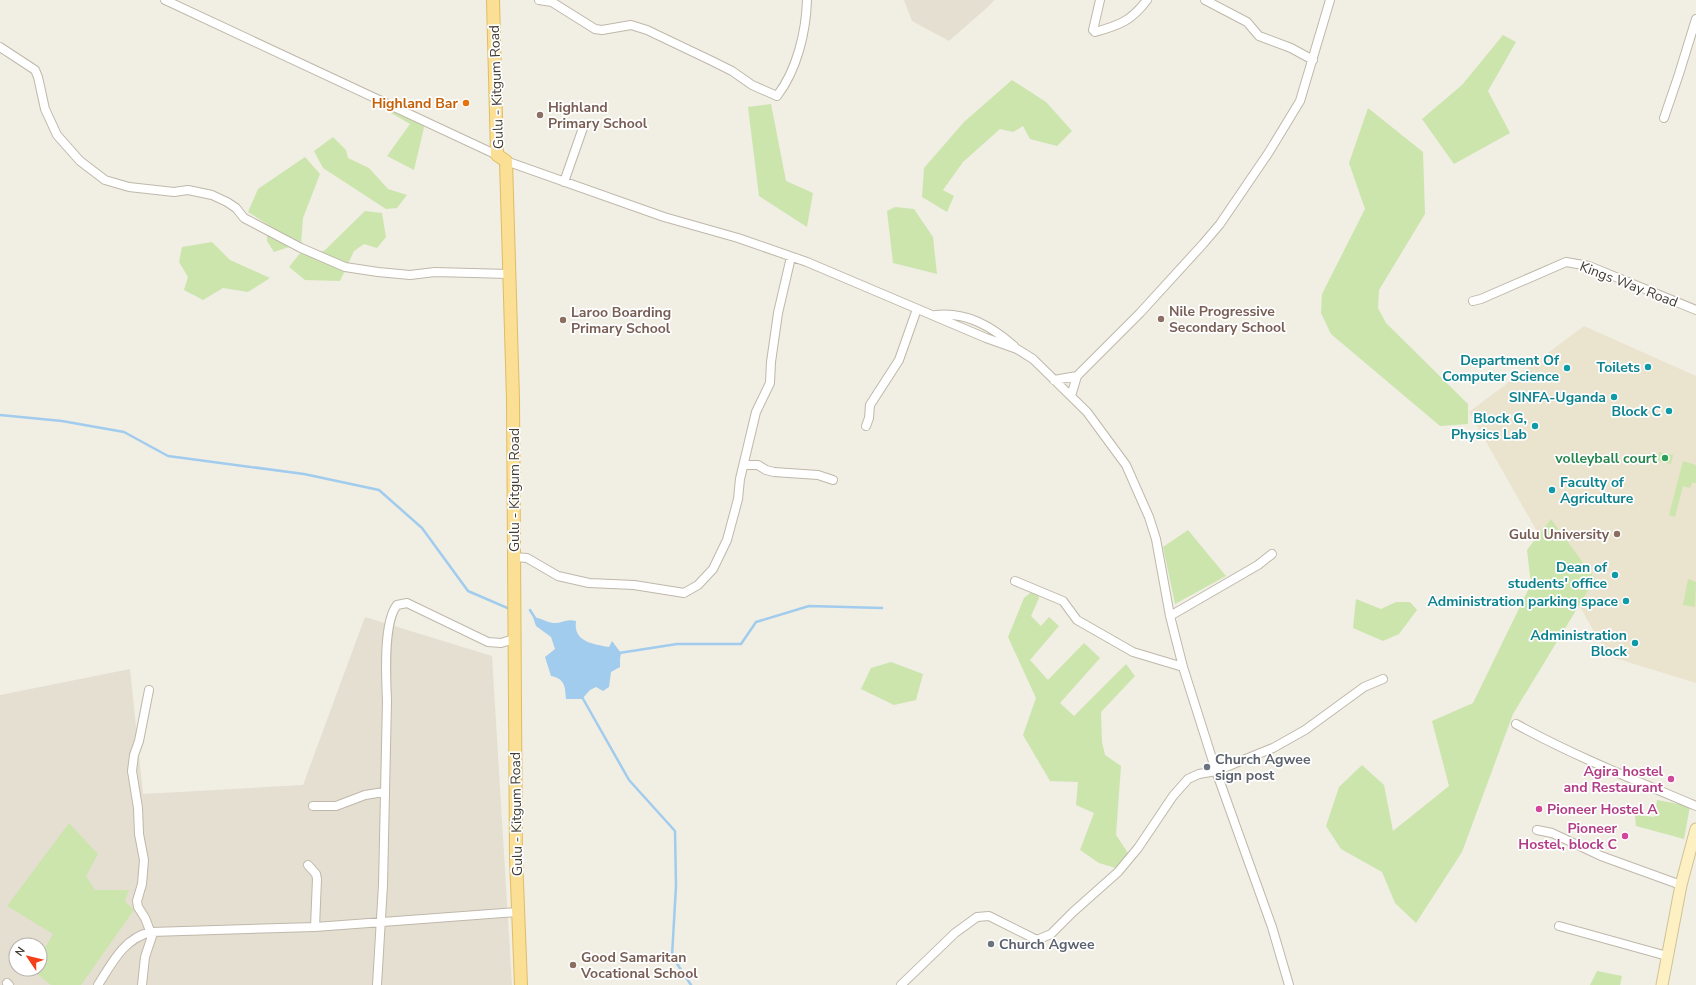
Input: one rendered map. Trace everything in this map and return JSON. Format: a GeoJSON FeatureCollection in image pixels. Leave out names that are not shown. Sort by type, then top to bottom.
{"type":"FeatureCollection","features":[{"type":"Feature","properties":{"kind":"main road","name":"Gulu - Kitgum Road"},"geometry":{"type":"LineString","coordinates":[[493,0],[501,158],[509,274],[513,399],[514,639],[518,912],[521,985]]}},
{"type":"Feature","properties":{"kind":"street"},"geometry":{"type":"LineString","coordinates":[[165,0],[501,158],[664,217],[738,238],[807,262],[986,338],[1017,349]]}},
{"type":"Feature","properties":{"kind":"street"},"geometry":{"type":"LineString","coordinates":[[539,0],[552,2],[595,28],[610,30],[631,25],[656,34],[732,71],[752,85],[777,96],[787,81],[798,50],[806,16],[807,0]]}},
{"type":"Feature","properties":{"kind":"street"},"geometry":{"type":"LineString","coordinates":[[1100,0],[1093,30],[1095,32],[1124,22],[1134,16],[1147,0]]}},
{"type":"Feature","properties":{"kind":"street"},"geometry":{"type":"LineString","coordinates":[[1205,0],[1247,22],[1259,36],[1290,48],[1313,60]]}},
{"type":"Feature","properties":{"kind":"street"},"geometry":{"type":"LineString","coordinates":[[1071,396],[1077,376],[1140,313],[1220,224],[1270,152],[1295,110],[1307,82],[1330,0]]}},
{"type":"Feature","properties":{"kind":"street"},"geometry":{"type":"LineString","coordinates":[[1664,118],[1696,19]]}},
{"type":"Feature","properties":{"kind":"street"},"geometry":{"type":"LineString","coordinates":[[0,47],[35,70],[45,109],[57,135],[80,161],[105,180],[129,187],[174,192],[188,190],[212,195],[232,205],[244,218],[301,248],[345,267],[410,275],[435,272],[509,274]]}},
{"type":"Feature","properties":{"kind":"street"},"geometry":{"type":"LineString","coordinates":[[564,182],[584,125]]}},
{"type":"Feature","properties":{"kind":"street"},"geometry":{"type":"LineString","coordinates":[[514,557],[527,558],[558,576],[589,583],[634,585],[684,593],[698,585],[713,569],[727,540],[738,499],[740,479],[756,412],[770,383],[771,362],[778,313],[791,257]]}},
{"type":"Feature","properties":{"kind":"street","name":"Kings Way Road"},"geometry":{"type":"LineString","coordinates":[[1473,301],[1481,299],[1566,262],[1589,266],[1696,310]]}},
{"type":"Feature","properties":{"kind":"street"},"geometry":{"type":"LineString","coordinates":[[866,426],[869,418],[870,405],[899,360],[917,309]]}},
{"type":"Feature","properties":{"kind":"street"},"geometry":{"type":"LineString","coordinates":[[936,316],[950,314],[961,316],[985,325],[1033,359],[1087,412],[1116,450],[1126,466],[1140,494],[1149,517],[1156,540],[1170,616],[1183,667],[1216,771],[1272,927],[1289,985]]}},
{"type":"Feature","properties":{"kind":"street"},"geometry":{"type":"LineString","coordinates":[[1054,380],[1077,376]]}},
{"type":"Feature","properties":{"kind":"street"},"geometry":{"type":"LineString","coordinates":[[744,465],[758,465],[766,470],[774,472],[818,475],[833,480]]}},
{"type":"Feature","properties":{"kind":"street"},"geometry":{"type":"LineString","coordinates":[[1170,616],[1258,565],[1272,554]]}},
{"type":"Feature","properties":{"kind":"street"},"geometry":{"type":"LineString","coordinates":[[1016,581],[1063,601],[1077,620],[1133,652],[1183,667]]}},
{"type":"Feature","properties":{"kind":"street"},"geometry":{"type":"LineString","coordinates":[[377,985],[383,885],[387,654],[389,625],[392,614],[394,609],[401,603],[407,603],[488,642],[501,643],[514,639]]}},
{"type":"Feature","properties":{"kind":"street"},"geometry":{"type":"LineString","coordinates":[[901,985],[955,933],[977,917],[989,916],[1037,940],[1051,934],[1118,872],[1138,848],[1173,796],[1188,779],[1199,774],[1216,771],[1273,748],[1305,730],[1364,687],[1383,679]]}},
{"type":"Feature","properties":{"kind":"street"},"geometry":{"type":"LineString","coordinates":[[142,985],[145,957],[152,936],[145,918],[138,907],[137,901],[142,884],[144,860],[139,834],[138,808],[132,771],[134,755],[139,741],[149,690]]}},
{"type":"Feature","properties":{"kind":"street"},"geometry":{"type":"LineString","coordinates":[[1516,724],[1583,758],[1696,806]]}},
{"type":"Feature","properties":{"kind":"street"},"geometry":{"type":"LineString","coordinates":[[313,806],[336,806],[365,795],[376,792],[384,792]]}},
{"type":"Feature","properties":{"kind":"street"},"geometry":{"type":"LineString","coordinates":[[1662,985],[1680,885],[1696,829]]}},
{"type":"Feature","properties":{"kind":"street"},"geometry":{"type":"LineString","coordinates":[[1537,830],[1552,833],[1601,856],[1680,885]]}},
{"type":"Feature","properties":{"kind":"street"},"geometry":{"type":"LineString","coordinates":[[308,866],[316,874],[317,879],[314,926]]}},
{"type":"Feature","properties":{"kind":"street"},"geometry":{"type":"LineString","coordinates":[[98,985],[116,957],[129,942],[140,934],[151,932],[314,926],[518,912]]}},
{"type":"Feature","properties":{"kind":"street"},"geometry":{"type":"LineString","coordinates":[[1559,926],[1667,956]]}},
{"type":"Feature","properties":{"kind":"shaded area"},"geometry":{"type":"Polygon","coordinates":[[[904,0],[994,0],[949,41],[912,21],[904,0]]]}},
{"type":"Feature","properties":{"kind":"shaded area","name":"Gulu University"},"geometry":{"type":"Polygon","coordinates":[[[1584,326],[1696,376],[1696,683],[1608,656],[1469,412],[1584,326]]]}},
{"type":"Feature","properties":{"kind":"shaded area"},"geometry":{"type":"Polygon","coordinates":[[[365,617],[492,656],[512,985],[0,985],[0,695],[130,669],[143,794],[303,785],[365,617]]]}},
{"type":"Feature","properties":{"kind":"green space"},"geometry":{"type":"Polygon","coordinates":[[[1503,35],[1516,42],[1488,91],[1510,133],[1454,164],[1422,119],[1462,85],[1503,35]]]}},
{"type":"Feature","properties":{"kind":"green space"},"geometry":{"type":"Polygon","coordinates":[[[1012,80],[1046,102],[1072,131],[1057,146],[1030,139],[1023,126],[1013,132],[1000,129],[963,162],[943,190],[954,196],[947,212],[922,197],[924,168],[964,122],[1012,80]]]}},
{"type":"Feature","properties":{"kind":"green space"},"geometry":{"type":"Polygon","coordinates":[[[381,95],[425,123],[414,170],[387,156],[410,124],[374,103],[381,95]]]}},
{"type":"Feature","properties":{"kind":"green space"},"geometry":{"type":"Polygon","coordinates":[[[771,104],[786,181],[813,193],[807,227],[759,196],[748,107],[771,104]]]}},
{"type":"Feature","properties":{"kind":"green space"},"geometry":{"type":"Polygon","coordinates":[[[1368,108],[1423,152],[1425,214],[1379,290],[1378,308],[1386,323],[1468,404],[1468,424],[1440,426],[1331,334],[1321,313],[1322,294],[1365,209],[1349,163],[1368,108]]]}},
{"type":"Feature","properties":{"kind":"green space"},"geometry":{"type":"Polygon","coordinates":[[[333,137],[346,150],[348,158],[369,168],[388,189],[407,195],[397,208],[386,209],[323,168],[314,151],[333,137]]]}},
{"type":"Feature","properties":{"kind":"green space"},"geometry":{"type":"Polygon","coordinates":[[[305,157],[320,174],[303,218],[301,243],[274,252],[267,241],[267,224],[248,212],[258,189],[305,157]]]}},
{"type":"Feature","properties":{"kind":"green space"},"geometry":{"type":"Polygon","coordinates":[[[895,207],[914,209],[933,237],[937,274],[893,263],[887,211],[895,207]]]}},
{"type":"Feature","properties":{"kind":"green space"},"geometry":{"type":"Polygon","coordinates":[[[365,211],[382,213],[386,237],[377,248],[364,244],[354,251],[340,281],[305,280],[289,267],[301,252],[313,256],[325,250],[365,211]]]}},
{"type":"Feature","properties":{"kind":"green space"},"geometry":{"type":"Polygon","coordinates":[[[212,242],[230,260],[270,278],[248,292],[223,288],[203,300],[184,290],[188,277],[179,262],[182,247],[212,242]]]}},
{"type":"Feature","properties":{"kind":"green space","name":"volleyball court"},"geometry":{"type":"Polygon","coordinates":[[[1659,452],[1673,455],[1671,464],[1657,461],[1659,452]]]}},
{"type":"Feature","properties":{"kind":"green space"},"geometry":{"type":"Polygon","coordinates":[[[1683,461],[1696,465],[1696,483],[1692,483],[1690,488],[1683,486],[1675,517],[1669,515],[1683,461]]]}},
{"type":"Feature","properties":{"kind":"green space"},"geometry":{"type":"Polygon","coordinates":[[[1551,519],[1595,579],[1513,714],[1462,852],[1416,923],[1395,903],[1382,872],[1341,849],[1326,826],[1339,787],[1362,765],[1384,785],[1393,831],[1449,786],[1432,721],[1473,703],[1531,584],[1527,550],[1551,519]]]}},
{"type":"Feature","properties":{"kind":"green space"},"geometry":{"type":"Polygon","coordinates":[[[1188,530],[1226,576],[1175,604],[1163,547],[1188,530]]]}},
{"type":"Feature","properties":{"kind":"green space"},"geometry":{"type":"Polygon","coordinates":[[[1688,579],[1696,582],[1695,607],[1683,605],[1688,579]]]}},
{"type":"Feature","properties":{"kind":"green space"},"geometry":{"type":"Polygon","coordinates":[[[1035,589],[1039,598],[1031,616],[1041,626],[1049,617],[1059,626],[1030,660],[1048,680],[1084,643],[1100,658],[1060,703],[1074,716],[1126,664],[1135,676],[1101,712],[1102,742],[1105,755],[1121,766],[1116,835],[1128,853],[1119,869],[1099,863],[1080,850],[1094,813],[1076,805],[1078,782],[1050,781],[1023,735],[1036,698],[1008,637],[1024,598],[1035,589]]]}},
{"type":"Feature","properties":{"kind":"green space"},"geometry":{"type":"Polygon","coordinates":[[[1356,599],[1381,609],[1396,602],[1410,602],[1417,610],[1399,634],[1383,641],[1353,628],[1356,599]]]}},
{"type":"Feature","properties":{"kind":"green space"},"geometry":{"type":"Polygon","coordinates":[[[891,662],[923,674],[916,700],[894,705],[861,689],[871,668],[891,662]]]}},
{"type":"Feature","properties":{"kind":"green space"},"geometry":{"type":"Polygon","coordinates":[[[1657,800],[1690,806],[1684,839],[1636,826],[1635,815],[1655,817],[1657,800]]]}},
{"type":"Feature","properties":{"kind":"green space"},"geometry":{"type":"Polygon","coordinates":[[[69,823],[98,854],[86,876],[95,890],[129,890],[125,901],[134,910],[81,985],[51,985],[41,977],[48,977],[48,942],[53,934],[7,906],[69,823]]]}},
{"type":"Feature","properties":{"kind":"green space"},"geometry":{"type":"Polygon","coordinates":[[[1597,971],[1622,976],[1620,985],[1590,985],[1597,971]]]}},
{"type":"Feature","properties":{"kind":"water"},"geometry":{"type":"Polygon","coordinates":[[[533,617],[553,623],[569,620],[576,621],[578,634],[585,641],[609,647],[612,641],[621,653],[620,667],[611,672],[609,687],[603,691],[596,687],[590,690],[582,699],[566,699],[562,681],[551,676],[545,657],[555,649],[551,637],[536,626],[533,617]]]}},
{"type":"Feature","properties":{"kind":"waterway"},"geometry":{"type":"LineString","coordinates":[[0,415],[62,421],[124,432],[168,456],[304,474],[379,490],[422,528],[468,591],[510,609]]}},
{"type":"Feature","properties":{"kind":"waterway"},"geometry":{"type":"LineString","coordinates":[[619,653],[677,644],[741,644],[756,622],[809,606],[882,608]]}},
{"type":"Feature","properties":{"kind":"waterway"},"geometry":{"type":"LineString","coordinates":[[530,610],[535,618]]}},
{"type":"Feature","properties":{"kind":"waterway"},"geometry":{"type":"LineString","coordinates":[[582,697],[629,780],[675,831],[676,886],[672,956],[691,985]]}},
{"type":"Feature","properties":{"kind":"place","name":"Highland Bar"},"geometry":{"type":"Point","coordinates":[466,103]}},
{"type":"Feature","properties":{"kind":"place","name":"Highland Primary School"},"geometry":{"type":"Point","coordinates":[540,115]}},
{"type":"Feature","properties":{"kind":"place","name":"Nile Progressive Secondary School"},"geometry":{"type":"Point","coordinates":[1161,319]}},
{"type":"Feature","properties":{"kind":"place","name":"Laroo Boarding Primary School"},"geometry":{"type":"Point","coordinates":[563,320]}},
{"type":"Feature","properties":{"kind":"place","name":"Toilets"},"geometry":{"type":"Point","coordinates":[1648,367]}},
{"type":"Feature","properties":{"kind":"place","name":"Department Of Computer Science"},"geometry":{"type":"Point","coordinates":[1567,368]}},
{"type":"Feature","properties":{"kind":"place","name":"SINFA-Uganda"},"geometry":{"type":"Point","coordinates":[1614,397]}},
{"type":"Feature","properties":{"kind":"place","name":"Block C"},"geometry":{"type":"Point","coordinates":[1669,411]}},
{"type":"Feature","properties":{"kind":"place","name":"Block G, Physics Lab"},"geometry":{"type":"Point","coordinates":[1535,426]}},
{"type":"Feature","properties":{"kind":"place","name":"volleyball court"},"geometry":{"type":"Point","coordinates":[1665,458]}},
{"type":"Feature","properties":{"kind":"place","name":"Faculty of Agriculture"},"geometry":{"type":"Point","coordinates":[1552,490]}},
{"type":"Feature","properties":{"kind":"place","name":"Gulu University"},"geometry":{"type":"Point","coordinates":[1617,534]}},
{"type":"Feature","properties":{"kind":"place","name":"Dean of students' office"},"geometry":{"type":"Point","coordinates":[1615,575]}},
{"type":"Feature","properties":{"kind":"place","name":"Administration parking space"},"geometry":{"type":"Point","coordinates":[1626,601]}},
{"type":"Feature","properties":{"kind":"place","name":"Administration Block"},"geometry":{"type":"Point","coordinates":[1635,643]}},
{"type":"Feature","properties":{"kind":"place","name":"Church Agwee sign post"},"geometry":{"type":"Point","coordinates":[1207,767]}},
{"type":"Feature","properties":{"kind":"place","name":"Agira hostel and Restaurant"},"geometry":{"type":"Point","coordinates":[1671,779]}},
{"type":"Feature","properties":{"kind":"place","name":"Pioneer Hostel A"},"geometry":{"type":"Point","coordinates":[1539,809]}},
{"type":"Feature","properties":{"kind":"place","name":"Pioneer Hostel, block C"},"geometry":{"type":"Point","coordinates":[1625,836]}},
{"type":"Feature","properties":{"kind":"place","name":"Church Agwee"},"geometry":{"type":"Point","coordinates":[991,944]}},
{"type":"Feature","properties":{"kind":"place","name":"Good Samaritan Vocational School"},"geometry":{"type":"Point","coordinates":[573,965]}}]}
